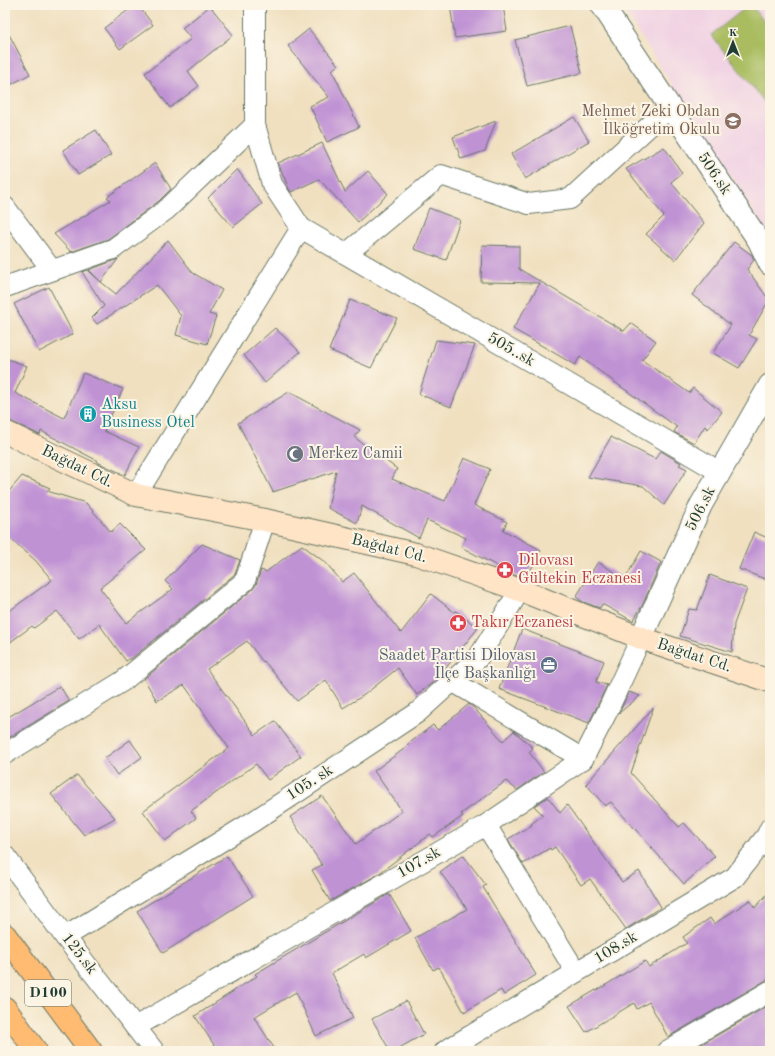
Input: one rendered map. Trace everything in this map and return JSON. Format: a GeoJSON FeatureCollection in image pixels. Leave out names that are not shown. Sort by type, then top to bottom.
{"type":"FeatureCollection","features":[{"type":"Feature","properties":{"kind":"highway","name":"D100"},"geometry":{"type":"LineString","coordinates":[[5,934],[91,1051]]}},
{"type":"Feature","properties":{"kind":"highway","name":"D100"},"geometry":{"type":"LineString","coordinates":[[5,1008],[36,1051]]}},
{"type":"Feature","properties":{"kind":"main road","name":"Bağdat Cd."},"geometry":{"type":"LineString","coordinates":[[5,432],[136,495],[265,520],[416,554],[520,590],[642,638],[770,681]]}},
{"type":"Feature","properties":{"kind":"street"},"geometry":{"type":"LineString","coordinates":[[136,495],[302,228],[272,184],[254,125],[255,5]]}},
{"type":"Feature","properties":{"kind":"street","name":"506.sk"},"geometry":{"type":"LineString","coordinates":[[602,5],[758,241],[770,264]]}},
{"type":"Feature","properties":{"kind":"street"},"geometry":{"type":"LineString","coordinates":[[346,254],[441,175],[529,204],[570,199],[670,107]]}},
{"type":"Feature","properties":{"kind":"street"},"geometry":{"type":"LineString","coordinates":[[5,287],[51,269],[113,249],[166,210],[254,125]]}},
{"type":"Feature","properties":{"kind":"street"},"geometry":{"type":"LineString","coordinates":[[5,207],[51,269]]}},
{"type":"Feature","properties":{"kind":"street","name":"505..sk"},"geometry":{"type":"LineString","coordinates":[[302,228],[720,472]]}},
{"type":"Feature","properties":{"kind":"street","name":"506.sk"},"geometry":{"type":"LineString","coordinates":[[642,638],[701,505],[770,385]]}},
{"type":"Feature","properties":{"kind":"street"},"geometry":{"type":"LineString","coordinates":[[5,754],[123,681],[245,581],[265,520]]}},
{"type":"Feature","properties":{"kind":"street","name":"105. sk"},"geometry":{"type":"LineString","coordinates":[[65,937],[254,821],[417,713],[478,658],[520,590]]}},
{"type":"Feature","properties":{"kind":"street","name":"107.sk"},"geometry":{"type":"LineString","coordinates":[[136,1027],[486,825],[583,759],[642,638]]}},
{"type":"Feature","properties":{"kind":"street"},"geometry":{"type":"LineString","coordinates":[[452,681],[583,759]]}},
{"type":"Feature","properties":{"kind":"street"},"geometry":{"type":"LineString","coordinates":[[486,825],[576,972]]}},
{"type":"Feature","properties":{"kind":"street","name":"108.sk"},"geometry":{"type":"LineString","coordinates":[[444,1051],[735,877],[770,828]]}},
{"type":"Feature","properties":{"kind":"street","name":"125.sk"},"geometry":{"type":"LineString","coordinates":[[5,856],[65,937],[154,1051]]}},
{"type":"Feature","properties":{"kind":"street"},"geometry":{"type":"LineString","coordinates":[[667,1051],[770,991]]}},
{"type":"Feature","properties":{"kind":"shaded area","name":"Mehmet Zeki Obdan İlköğretim Okulu"},"geometry":{"type":"Polygon","coordinates":[[[621,5],[770,5],[770,238],[621,5]]]}},
{"type":"Feature","properties":{"kind":"green space"},"geometry":{"type":"Polygon","coordinates":[[[751,5],[770,29],[770,103],[767,105],[711,35],[751,5]]]}},
{"type":"Feature","properties":{"kind":"building"},"geometry":{"type":"Polygon","coordinates":[[[135,5],[138,5],[153,25],[120,49],[104,28],[135,5]]]}},
{"type":"Feature","properties":{"kind":"building"},"geometry":{"type":"Polygon","coordinates":[[[450,5],[503,5],[507,31],[455,38],[450,5]]]}},
{"type":"Feature","properties":{"kind":"building"},"geometry":{"type":"Polygon","coordinates":[[[210,6],[233,35],[188,71],[199,86],[170,108],[145,73],[191,39],[182,28],[210,6]]]}},
{"type":"Feature","properties":{"kind":"building"},"geometry":{"type":"Polygon","coordinates":[[[570,26],[582,73],[527,86],[515,40],[570,26]]]}},
{"type":"Feature","properties":{"kind":"building"},"geometry":{"type":"Polygon","coordinates":[[[5,27],[30,74],[5,88],[5,27]]]}},
{"type":"Feature","properties":{"kind":"building"},"geometry":{"type":"Polygon","coordinates":[[[309,29],[338,65],[332,70],[359,127],[327,142],[310,106],[329,97],[288,46],[309,29]]]}},
{"type":"Feature","properties":{"kind":"building"},"geometry":{"type":"Polygon","coordinates":[[[574,117],[589,141],[525,179],[511,154],[574,117]]]}},
{"type":"Feature","properties":{"kind":"building"},"geometry":{"type":"Polygon","coordinates":[[[496,121],[485,151],[461,159],[453,137],[496,121]]]}},
{"type":"Feature","properties":{"kind":"building"},"geometry":{"type":"Polygon","coordinates":[[[96,130],[111,155],[78,175],[63,150],[96,130]]]}},
{"type":"Feature","properties":{"kind":"building"},"geometry":{"type":"Polygon","coordinates":[[[322,143],[345,192],[368,171],[388,194],[358,222],[319,179],[291,192],[289,189],[278,163],[322,143]]]}},
{"type":"Feature","properties":{"kind":"building"},"geometry":{"type":"Polygon","coordinates":[[[664,147],[682,173],[671,182],[704,223],[675,260],[646,234],[664,216],[626,169],[664,147]]]}},
{"type":"Feature","properties":{"kind":"building"},"geometry":{"type":"Polygon","coordinates":[[[155,163],[171,189],[159,201],[108,239],[71,252],[54,234],[111,200],[107,197],[155,163]]]}},
{"type":"Feature","properties":{"kind":"building"},"geometry":{"type":"Polygon","coordinates":[[[237,169],[262,204],[233,227],[208,198],[237,169]]]}},
{"type":"Feature","properties":{"kind":"building"},"geometry":{"type":"Polygon","coordinates":[[[429,208],[460,220],[446,260],[414,249],[429,208]]]}},
{"type":"Feature","properties":{"kind":"building"},"geometry":{"type":"Polygon","coordinates":[[[168,240],[193,273],[222,290],[209,314],[216,316],[207,344],[176,335],[181,316],[157,285],[97,324],[92,318],[104,306],[82,272],[88,270],[116,294],[168,240]]]}},
{"type":"Feature","properties":{"kind":"building"},"geometry":{"type":"Polygon","coordinates":[[[734,242],[752,255],[754,260],[747,269],[769,300],[749,335],[757,339],[739,368],[713,353],[731,325],[692,295],[734,242]]]}},
{"type":"Feature","properties":{"kind":"building"},"geometry":{"type":"Polygon","coordinates":[[[482,245],[519,246],[519,269],[624,331],[631,323],[656,341],[642,360],[689,393],[693,388],[722,412],[708,429],[705,426],[694,443],[674,432],[677,427],[580,357],[575,365],[513,329],[540,283],[481,282],[482,245]]]}},
{"type":"Feature","properties":{"kind":"building"},"geometry":{"type":"Polygon","coordinates":[[[118,259],[101,282],[89,270],[118,259]]]}},
{"type":"Feature","properties":{"kind":"building"},"geometry":{"type":"Polygon","coordinates":[[[49,287],[73,334],[39,352],[14,304],[49,287]]]}},
{"type":"Feature","properties":{"kind":"building"},"geometry":{"type":"Polygon","coordinates":[[[350,300],[397,318],[371,368],[329,350],[350,300]]]}},
{"type":"Feature","properties":{"kind":"building"},"geometry":{"type":"Polygon","coordinates":[[[275,328],[300,352],[265,383],[244,355],[275,328]]]}},
{"type":"Feature","properties":{"kind":"building"},"geometry":{"type":"Polygon","coordinates":[[[436,340],[475,345],[451,407],[419,394],[436,340]]]}},
{"type":"Feature","properties":{"kind":"building"},"geometry":{"type":"Polygon","coordinates":[[[5,358],[27,366],[15,393],[64,418],[83,373],[123,389],[104,431],[139,447],[125,475],[97,462],[98,461],[41,431],[40,435],[5,420],[5,358]]]}},
{"type":"Feature","properties":{"kind":"building"},"geometry":{"type":"Polygon","coordinates":[[[289,392],[360,430],[354,437],[397,469],[392,479],[445,501],[464,458],[490,469],[474,505],[507,522],[503,530],[541,550],[526,579],[514,575],[461,547],[466,538],[427,520],[419,538],[362,506],[357,523],[328,508],[336,471],[273,492],[238,423],[289,392]]]}},
{"type":"Feature","properties":{"kind":"building"},"geometry":{"type":"Polygon","coordinates":[[[611,437],[655,459],[661,451],[681,463],[679,465],[687,469],[664,505],[643,486],[588,477],[611,437]]]}},
{"type":"Feature","properties":{"kind":"building"},"geometry":{"type":"Polygon","coordinates":[[[22,476],[50,488],[47,491],[86,503],[111,532],[120,524],[146,550],[100,588],[126,623],[173,589],[165,581],[202,544],[240,560],[235,574],[131,659],[126,661],[99,624],[79,639],[57,611],[34,628],[32,626],[5,646],[5,614],[52,580],[35,560],[5,534],[5,496],[22,476]]]}},
{"type":"Feature","properties":{"kind":"building"},"geometry":{"type":"Polygon","coordinates":[[[754,532],[770,539],[770,581],[739,569],[754,532]]]}},
{"type":"Feature","properties":{"kind":"building"},"geometry":{"type":"Polygon","coordinates":[[[302,545],[326,563],[342,582],[354,573],[401,633],[431,594],[478,628],[445,669],[438,666],[444,673],[417,695],[398,668],[364,695],[343,708],[326,680],[297,701],[247,641],[207,669],[255,735],[275,721],[301,756],[268,780],[256,764],[191,811],[196,818],[165,841],[143,811],[229,748],[184,685],[157,701],[144,679],[252,590],[256,585],[261,570],[266,572],[302,545]]]}},
{"type":"Feature","properties":{"kind":"building"},"geometry":{"type":"Polygon","coordinates":[[[641,551],[661,562],[642,606],[633,621],[602,604],[600,608],[583,602],[576,597],[598,562],[625,579],[641,551]]]}},
{"type":"Feature","properties":{"kind":"building"},"geometry":{"type":"Polygon","coordinates":[[[710,575],[747,589],[734,624],[732,652],[680,636],[689,609],[697,610],[710,575]]]}},
{"type":"Feature","properties":{"kind":"building"},"geometry":{"type":"Polygon","coordinates":[[[522,629],[604,661],[596,682],[607,685],[589,723],[499,689],[522,629]]]}},
{"type":"Feature","properties":{"kind":"building"},"geometry":{"type":"Polygon","coordinates":[[[60,686],[69,701],[5,740],[5,719],[60,686]]]}},
{"type":"Feature","properties":{"kind":"building"},"geometry":{"type":"Polygon","coordinates":[[[629,692],[640,696],[619,713],[629,692]]]}},
{"type":"Feature","properties":{"kind":"building"},"geometry":{"type":"Polygon","coordinates":[[[469,704],[503,741],[514,731],[533,748],[529,752],[544,772],[517,790],[506,781],[461,814],[463,816],[433,837],[430,834],[377,875],[330,901],[312,870],[322,865],[290,817],[322,796],[356,844],[402,811],[374,771],[433,725],[438,730],[469,704]]]}},
{"type":"Feature","properties":{"kind":"building"},"geometry":{"type":"Polygon","coordinates":[[[653,708],[631,773],[679,827],[684,823],[715,856],[684,884],[611,802],[605,806],[586,784],[653,708]]]}},
{"type":"Feature","properties":{"kind":"building"},"geometry":{"type":"Polygon","coordinates":[[[130,740],[142,757],[117,775],[105,758],[130,740]]]}},
{"type":"Feature","properties":{"kind":"building"},"geometry":{"type":"Polygon","coordinates":[[[77,775],[115,818],[84,835],[51,794],[77,775]]]}},
{"type":"Feature","properties":{"kind":"building"},"geometry":{"type":"Polygon","coordinates":[[[548,797],[560,813],[567,805],[622,882],[639,871],[661,907],[626,929],[590,879],[581,885],[555,847],[551,850],[550,848],[523,864],[508,839],[532,825],[531,824],[543,815],[534,806],[548,797]]]}},
{"type":"Feature","properties":{"kind":"building"},"geometry":{"type":"Polygon","coordinates":[[[463,855],[486,885],[483,887],[536,975],[504,995],[501,990],[464,1012],[439,967],[433,970],[415,938],[467,909],[440,872],[463,855]]]}},
{"type":"Feature","properties":{"kind":"building"},"geometry":{"type":"Polygon","coordinates":[[[227,856],[253,896],[163,953],[137,911],[227,856]]]}},
{"type":"Feature","properties":{"kind":"building"},"geometry":{"type":"Polygon","coordinates":[[[770,891],[770,978],[668,1037],[649,1002],[637,1009],[634,1003],[586,1032],[569,1006],[645,961],[649,967],[687,943],[683,937],[710,918],[714,924],[750,900],[755,908],[770,891]]]}},
{"type":"Feature","properties":{"kind":"building"},"geometry":{"type":"Polygon","coordinates":[[[389,894],[411,931],[366,958],[364,954],[332,973],[353,1018],[316,1036],[296,992],[254,1017],[276,1051],[218,1051],[195,1016],[257,976],[255,974],[389,894]]]}},
{"type":"Feature","properties":{"kind":"building"},"geometry":{"type":"Polygon","coordinates":[[[406,1001],[424,1034],[394,1051],[390,1051],[372,1019],[406,1001]]]}},
{"type":"Feature","properties":{"kind":"building"},"geometry":{"type":"Polygon","coordinates":[[[767,1006],[770,1010],[770,1051],[690,1051],[767,1006]]]}},
{"type":"Feature","properties":{"kind":"place","name":"Mehmet Zeki Obdan İlköğretim Okulu"},"geometry":{"type":"Point","coordinates":[733,121]}},
{"type":"Feature","properties":{"kind":"place","name":"Aksu Business Otel"},"geometry":{"type":"Point","coordinates":[88,414]}},
{"type":"Feature","properties":{"kind":"place","name":"Merkez Camii"},"geometry":{"type":"Point","coordinates":[295,454]}},
{"type":"Feature","properties":{"kind":"place","name":"Dilovası Gültekin Eczanesi"},"geometry":{"type":"Point","coordinates":[505,570]}},
{"type":"Feature","properties":{"kind":"place","name":"Takır Eczanesi"},"geometry":{"type":"Point","coordinates":[458,623]}},
{"type":"Feature","properties":{"kind":"place","name":"Saadet Partisi Dilovası İlçe Başkanlığı"},"geometry":{"type":"Point","coordinates":[549,665]}}]}
